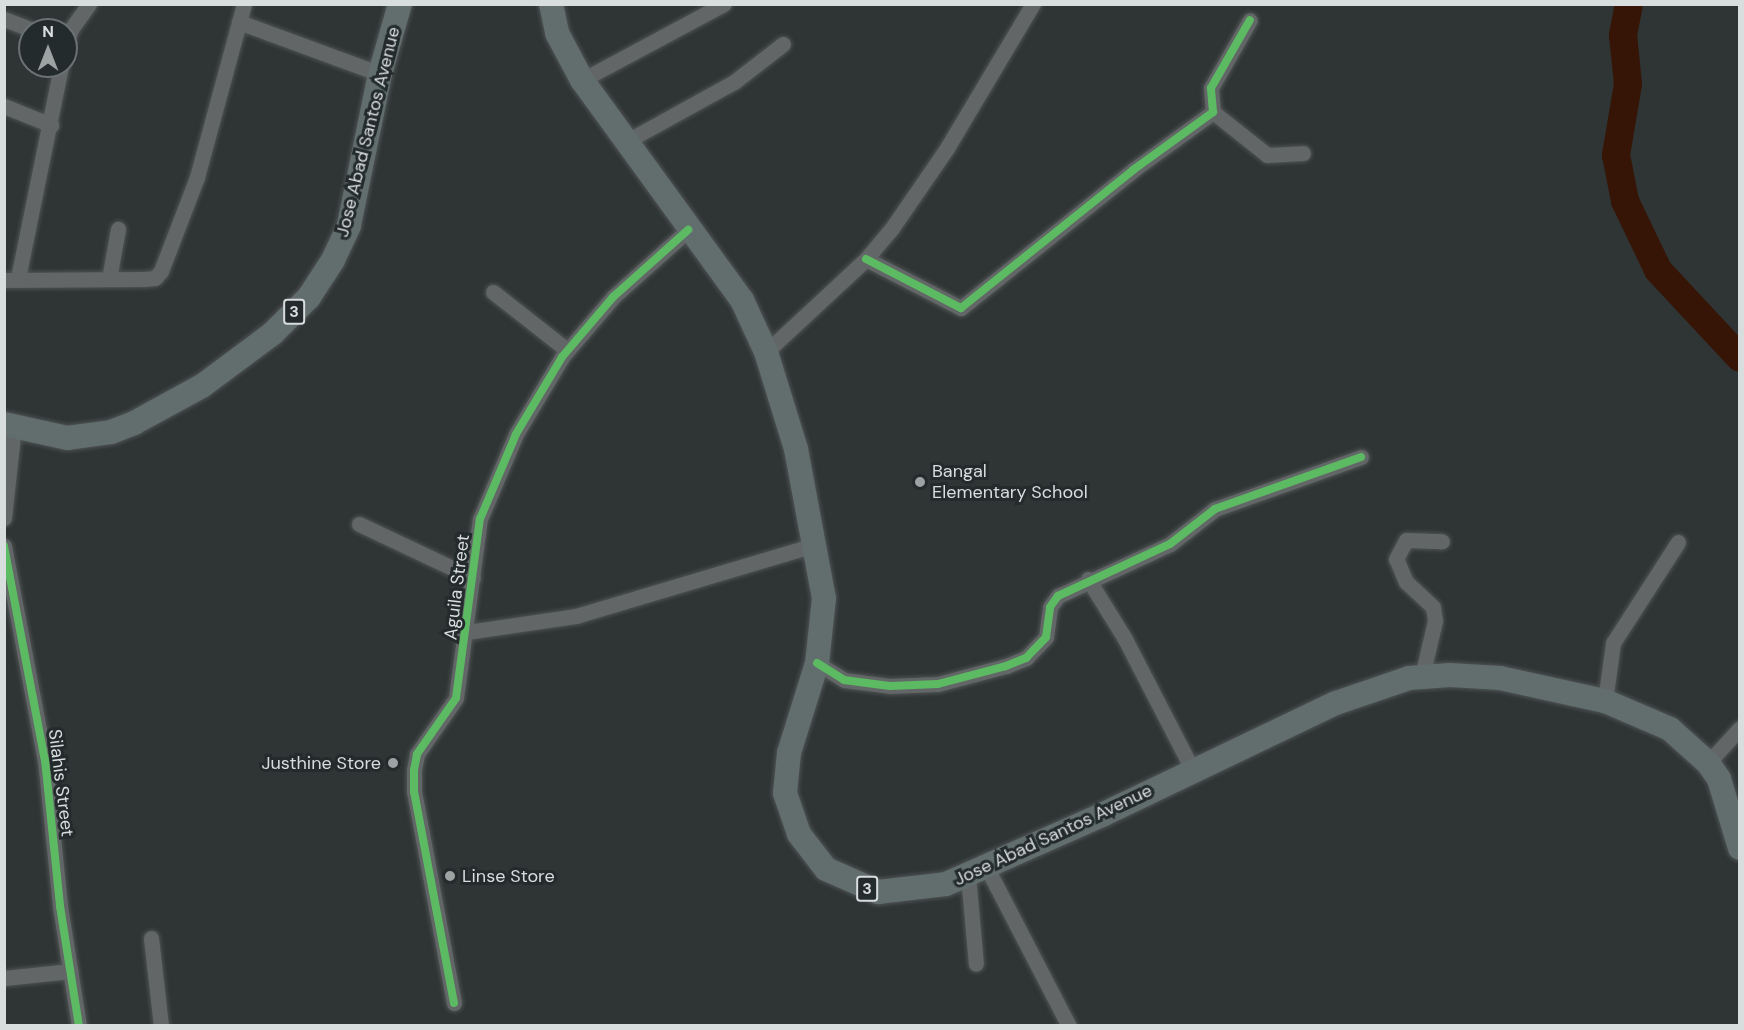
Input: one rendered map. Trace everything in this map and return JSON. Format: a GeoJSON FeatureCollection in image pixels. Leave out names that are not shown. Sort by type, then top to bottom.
{"type":"FeatureCollection","features":[{"type":"Feature","properties":{"kind":"highway","name":"Jose Abad Santos Avenue"},"geometry":{"type":"LineString","coordinates":[[9,425],[68,438],[111,432],[202,386],[273,333],[309,297],[333,260],[349,225],[380,74],[400,4]]}},
{"type":"Feature","properties":{"kind":"highway","name":"Jose Abad Santos Avenue"},"geometry":{"type":"LineString","coordinates":[[551,4],[557,33],[582,80],[688,230],[742,300],[766,352],[796,449],[817,544],[824,598],[817,663],[785,774],[785,793],[792,819],[813,855],[840,878],[878,892],[932,888],[978,871],[1336,703],[1392,682],[1422,676],[1500,678],[1605,701],[1670,729],[1708,763],[1724,793],[1740,848]]}},
{"type":"Feature","properties":{"kind":"street"},"geometry":{"type":"LineString","coordinates":[[78,18],[89,4]]}},
{"type":"Feature","properties":{"kind":"street"},"geometry":{"type":"LineString","coordinates":[[59,78],[51,125],[11,279],[155,278],[161,271],[197,177],[244,4]]}},
{"type":"Feature","properties":{"kind":"street"},"geometry":{"type":"LineString","coordinates":[[582,80],[724,4]]}},
{"type":"Feature","properties":{"kind":"street"},"geometry":{"type":"LineString","coordinates":[[766,352],[867,259],[915,198],[1034,4]]}},
{"type":"Feature","properties":{"kind":"street"},"geometry":{"type":"LineString","coordinates":[[4,19],[18,24]]}},
{"type":"Feature","properties":{"kind":"street"},"geometry":{"type":"LineString","coordinates":[[1251,20],[1212,88],[1213,112],[1267,155],[1303,153]]}},
{"type":"Feature","properties":{"kind":"street"},"geometry":{"type":"LineString","coordinates":[[239,22],[380,74]]}},
{"type":"Feature","properties":{"kind":"street"},"geometry":{"type":"LineString","coordinates":[[627,141],[734,82],[783,44]]}},
{"type":"Feature","properties":{"kind":"street"},"geometry":{"type":"LineString","coordinates":[[4,106],[51,125]]}},
{"type":"Feature","properties":{"kind":"street"},"geometry":{"type":"LineString","coordinates":[[867,259],[961,308],[1124,176],[1213,112]]}},
{"type":"Feature","properties":{"kind":"street"},"geometry":{"type":"LineString","coordinates":[[109,279],[118,229]]}},
{"type":"Feature","properties":{"kind":"street","name":"Aguila Street"},"geometry":{"type":"LineString","coordinates":[[454,1003],[414,792],[414,770],[425,740],[456,698],[467,632],[480,519],[496,474],[567,350],[613,297],[688,230]]}},
{"type":"Feature","properties":{"kind":"street"},"geometry":{"type":"LineString","coordinates":[[492,292],[567,350]]}},
{"type":"Feature","properties":{"kind":"street"},"geometry":{"type":"LineString","coordinates":[[4,518],[9,425]]}},
{"type":"Feature","properties":{"kind":"street"},"geometry":{"type":"LineString","coordinates":[[817,663],[844,680],[881,685],[938,684],[981,675],[1026,658],[1038,648],[1049,626],[1052,602],[1088,579],[1170,544],[1215,509],[1361,457]]}},
{"type":"Feature","properties":{"kind":"street"},"geometry":{"type":"LineString","coordinates":[[359,524],[473,578]]}},
{"type":"Feature","properties":{"kind":"street"},"geometry":{"type":"LineString","coordinates":[[1422,676],[1434,614],[1428,598],[1401,574],[1396,559],[1406,540],[1442,542]]}},
{"type":"Feature","properties":{"kind":"street"},"geometry":{"type":"LineString","coordinates":[[1605,701],[1613,643],[1678,542]]}},
{"type":"Feature","properties":{"kind":"street"},"geometry":{"type":"LineString","coordinates":[[467,632],[576,616],[817,544]]}},
{"type":"Feature","properties":{"kind":"street","name":"Silahis Street"},"geometry":{"type":"LineString","coordinates":[[4,546],[45,760],[70,971],[79,1026]]}},
{"type":"Feature","properties":{"kind":"street"},"geometry":{"type":"LineString","coordinates":[[1088,579],[1125,639],[1192,771]]}},
{"type":"Feature","properties":{"kind":"street"},"geometry":{"type":"LineString","coordinates":[[1708,763],[1740,728]]}},
{"type":"Feature","properties":{"kind":"street"},"geometry":{"type":"LineString","coordinates":[[975,964],[978,871]]}},
{"type":"Feature","properties":{"kind":"street"},"geometry":{"type":"LineString","coordinates":[[978,871],[1069,1026]]}},
{"type":"Feature","properties":{"kind":"street"},"geometry":{"type":"LineString","coordinates":[[151,938],[161,1026]]}},
{"type":"Feature","properties":{"kind":"street"},"geometry":{"type":"LineString","coordinates":[[4,978],[70,971]]}},
{"type":"Feature","properties":{"kind":"waterway"},"geometry":{"type":"LineString","coordinates":[[1629,4],[1623,35],[1628,84],[1616,155],[1625,201],[1658,270],[1740,358]]}},
{"type":"Feature","properties":{"kind":"cycle path"},"geometry":{"type":"LineString","coordinates":[[866,259],[961,308],[1133,170],[1213,112],[1211,88],[1250,20]]}},
{"type":"Feature","properties":{"kind":"cycle path"},"geometry":{"type":"LineString","coordinates":[[454,1003],[414,792],[414,770],[417,754],[456,698],[480,519],[516,434],[562,357],[613,297],[688,230]]}},
{"type":"Feature","properties":{"kind":"cycle path"},"geometry":{"type":"LineString","coordinates":[[817,663],[844,680],[890,686],[938,684],[1006,666],[1026,658],[1046,637],[1050,607],[1058,596],[1170,544],[1215,509],[1361,457]]}},
{"type":"Feature","properties":{"kind":"cycle path"},"geometry":{"type":"LineString","coordinates":[[4,546],[45,760],[60,906],[79,1026]]}},
{"type":"Feature","properties":{"kind":"place","name":"Bangal Elementary School"},"geometry":{"type":"Point","coordinates":[920,482]}},
{"type":"Feature","properties":{"kind":"place","name":"Justhine Store"},"geometry":{"type":"Point","coordinates":[393,763]}},
{"type":"Feature","properties":{"kind":"place","name":"Linse Store"},"geometry":{"type":"Point","coordinates":[450,876]}}]}
